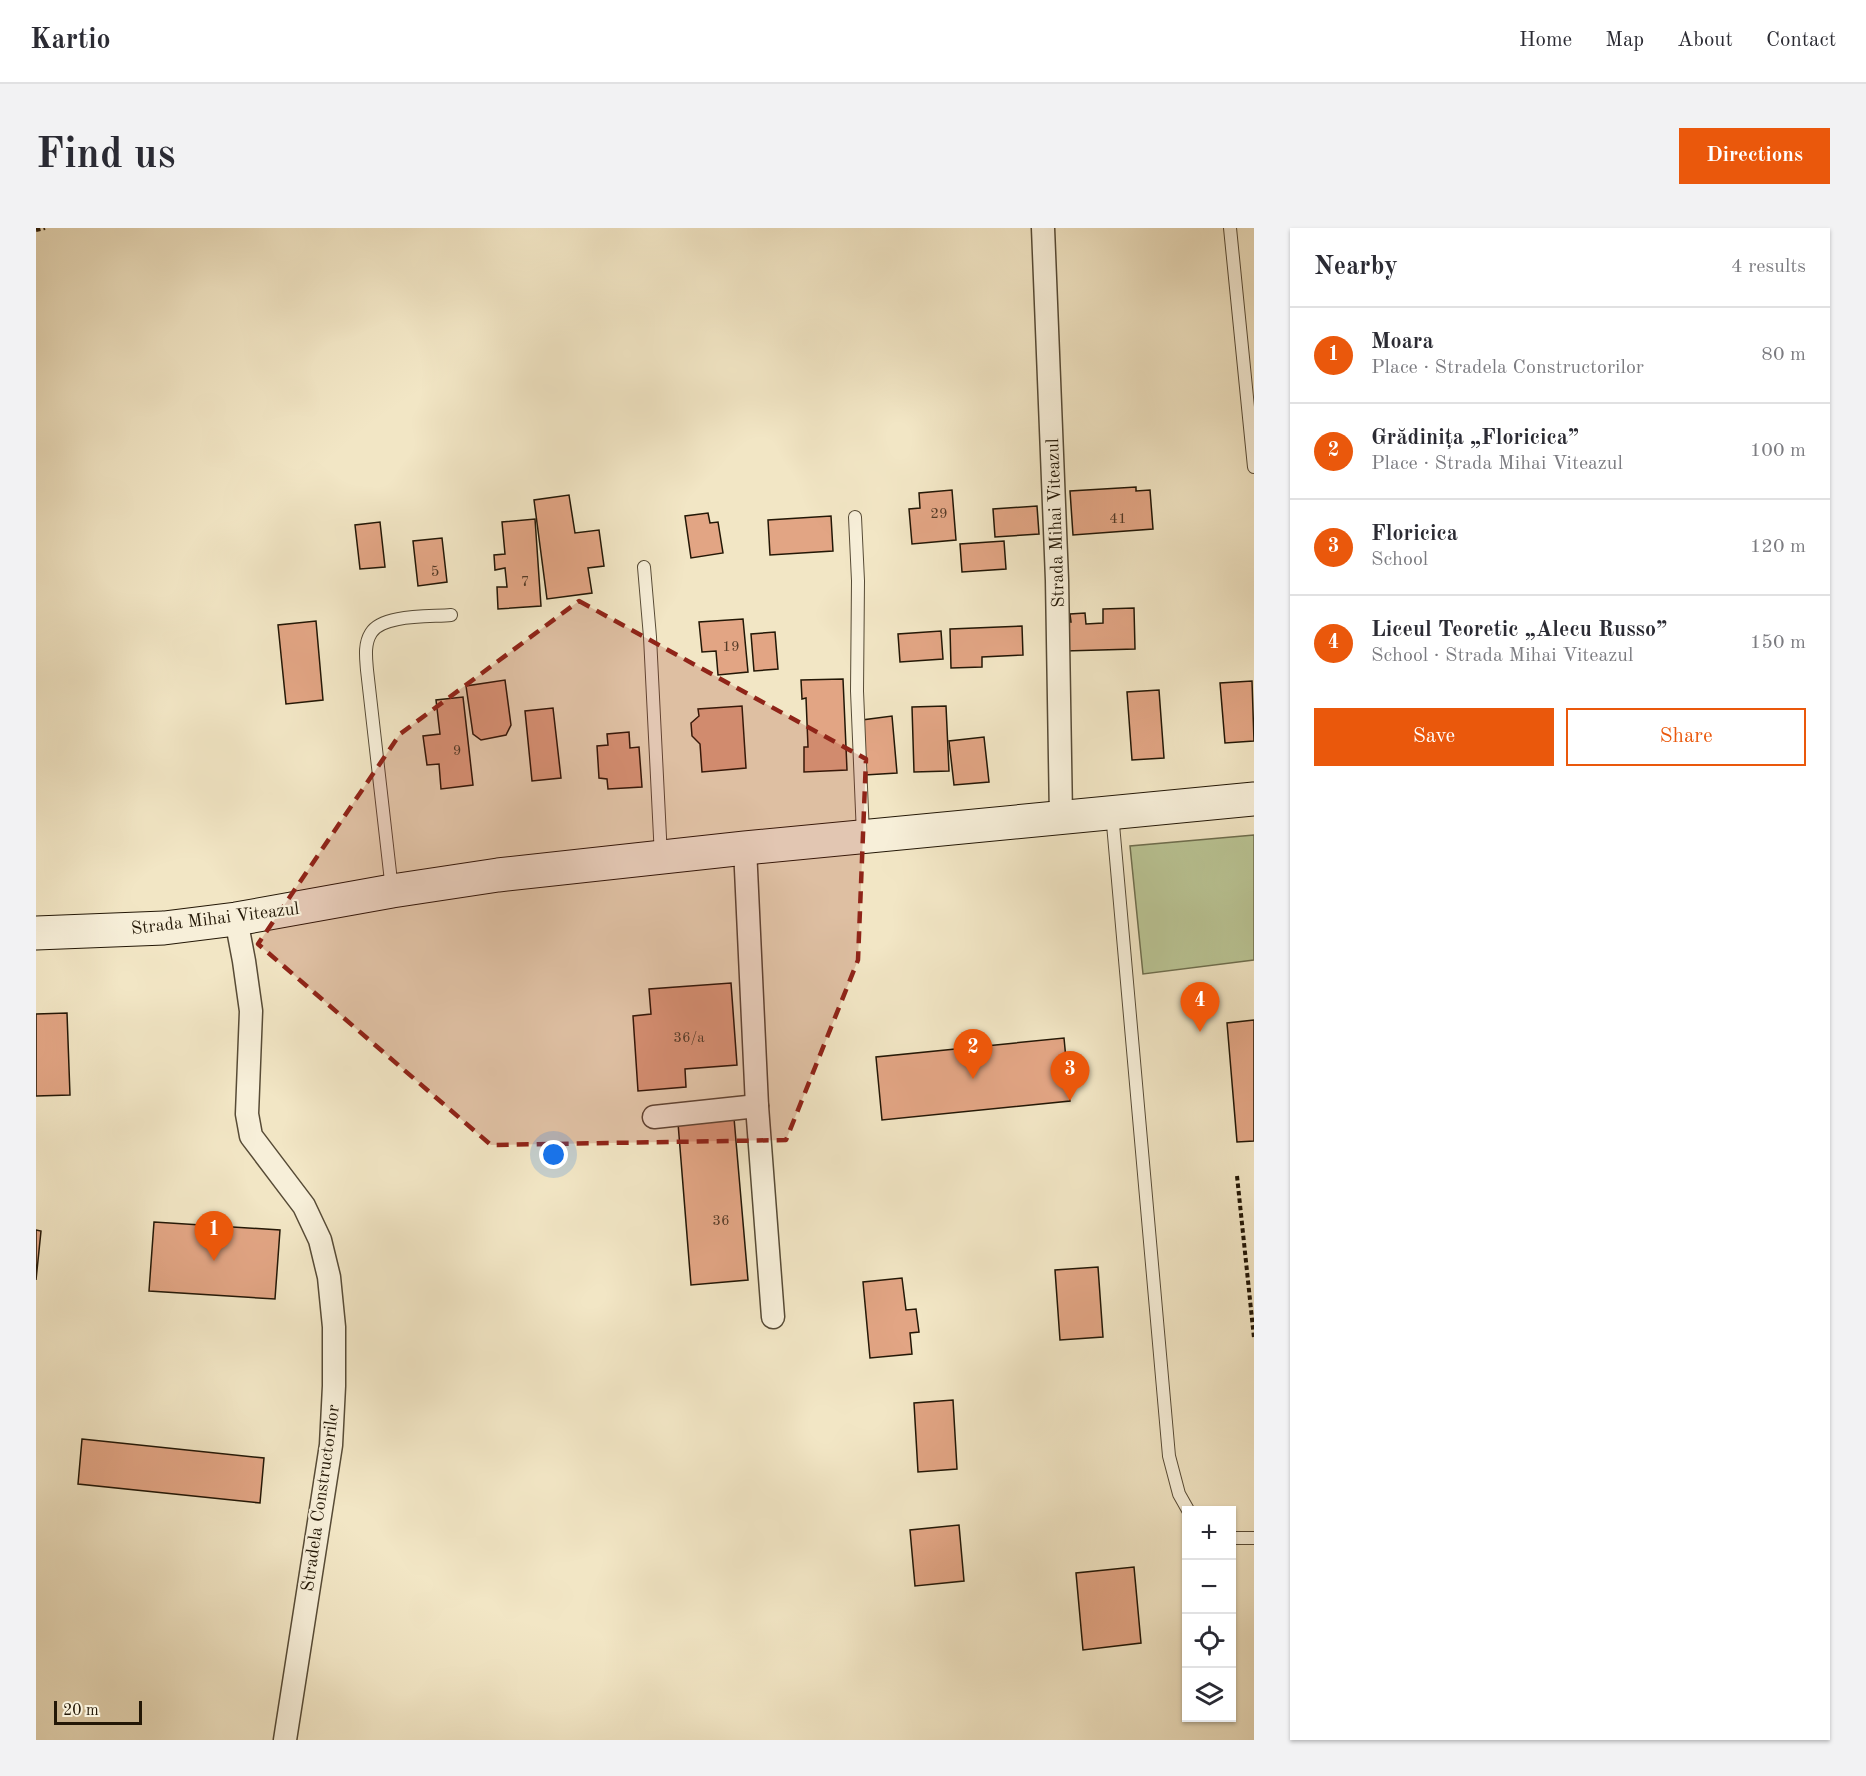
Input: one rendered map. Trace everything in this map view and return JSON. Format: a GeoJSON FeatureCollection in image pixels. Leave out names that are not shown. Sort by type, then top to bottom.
{"type":"FeatureCollection","features":[{"type":"Feature","properties":{"kind":"street","name":"Strada Mihai Viteazul"},"geometry":{"type":"LineString","coordinates":[[1043,228],[1058,580],[1060,817]]}},
{"type":"Feature","properties":{"kind":"street","name":"Strada Mihai Viteazul"},"geometry":{"type":"LineString","coordinates":[[36,933],[164,928],[236,919],[498,874],[1112,811],[1254,799]]}},
{"type":"Feature","properties":{"kind":"street"},"geometry":{"type":"LineString","coordinates":[[745,848],[757,1106],[773,1317]]}},
{"type":"Feature","properties":{"kind":"street","name":"Stradela Constructorilor"},"geometry":{"type":"LineString","coordinates":[[236,919],[251,1011],[247,1114],[251,1136],[304,1206],[320,1240],[329,1276],[334,1327],[331,1445],[285,1740]]}},
{"type":"Feature","properties":{"kind":"street"},"geometry":{"type":"LineString","coordinates":[[654,1117],[757,1106]]}},
{"type":"Feature","properties":{"kind":"lane"},"geometry":{"type":"LineString","coordinates":[[1230,228],[1254,467]]}},
{"type":"Feature","properties":{"kind":"lane"},"geometry":{"type":"LineString","coordinates":[[855,517],[858,582],[857,691],[863,836]]}},
{"type":"Feature","properties":{"kind":"lane"},"geometry":{"type":"LineString","coordinates":[[644,567],[650,637],[661,857]]}},
{"type":"Feature","properties":{"kind":"lane"},"geometry":{"type":"LineString","coordinates":[[392,891],[366,649],[371,633],[379,624],[395,619],[451,615]]}},
{"type":"Feature","properties":{"kind":"lane"},"geometry":{"type":"LineString","coordinates":[[1112,811],[1169,1456],[1179,1494],[1186,1506]]}},
{"type":"Feature","properties":{"kind":"lane"},"geometry":{"type":"LineString","coordinates":[[1236,1538],[1254,1538]]}},
{"type":"Feature","properties":{"kind":"path"},"geometry":{"type":"LineString","coordinates":[[36,230],[45,228]]}},
{"type":"Feature","properties":{"kind":"path"},"geometry":{"type":"LineString","coordinates":[[1237,1176],[1254,1338]]}},
{"type":"Feature","properties":{"kind":"highlighted area"},"geometry":{"type":"Polygon","coordinates":[[[579,601],[866,759],[858,960],[786,1140],[491,1145],[258,944],[400,734],[579,601]]]}},
{"type":"Feature","properties":{"kind":"green space"},"geometry":{"type":"Polygon","coordinates":[[[1254,835],[1254,960],[1143,974],[1130,846],[1254,835]]]}},
{"type":"Feature","properties":{"kind":"building"},"geometry":{"type":"Polygon","coordinates":[[[1136,487],[1136,491],[1150,490],[1153,529],[1073,535],[1070,491],[1136,487]]]}},
{"type":"Feature","properties":{"kind":"building"},"geometry":{"type":"Polygon","coordinates":[[[952,490],[956,540],[912,544],[909,509],[920,508],[919,493],[952,490]]]}},
{"type":"Feature","properties":{"kind":"building"},"geometry":{"type":"Polygon","coordinates":[[[569,495],[575,533],[599,530],[604,566],[588,568],[592,593],[547,599],[534,500],[569,495]]]}},
{"type":"Feature","properties":{"kind":"building"},"geometry":{"type":"Polygon","coordinates":[[[1037,506],[1039,534],[995,537],[993,509],[1037,506]]]}},
{"type":"Feature","properties":{"kind":"building"},"geometry":{"type":"Polygon","coordinates":[[[708,513],[710,523],[718,522],[723,553],[691,558],[685,516],[708,513]]]}},
{"type":"Feature","properties":{"kind":"building"},"geometry":{"type":"Polygon","coordinates":[[[831,516],[833,551],[770,555],[768,520],[831,516]]]}},
{"type":"Feature","properties":{"kind":"building"},"geometry":{"type":"Polygon","coordinates":[[[535,519],[541,606],[498,609],[497,587],[507,587],[505,568],[495,570],[494,555],[505,554],[502,522],[535,519]]]}},
{"type":"Feature","properties":{"kind":"building"},"geometry":{"type":"Polygon","coordinates":[[[380,522],[385,567],[360,569],[355,525],[380,522]]]}},
{"type":"Feature","properties":{"kind":"building"},"geometry":{"type":"Polygon","coordinates":[[[442,538],[447,582],[418,586],[413,541],[442,538]]]}},
{"type":"Feature","properties":{"kind":"building"},"geometry":{"type":"Polygon","coordinates":[[[1004,541],[1006,569],[962,572],[960,544],[1004,541]]]}},
{"type":"Feature","properties":{"kind":"building"},"geometry":{"type":"Polygon","coordinates":[[[1134,608],[1135,649],[1065,651],[1065,622],[1071,622],[1070,614],[1085,613],[1086,624],[1103,623],[1103,609],[1134,608]]]}},
{"type":"Feature","properties":{"kind":"building"},"geometry":{"type":"Polygon","coordinates":[[[743,619],[748,672],[718,675],[716,651],[702,652],[699,622],[743,619]]]}},
{"type":"Feature","properties":{"kind":"building"},"geometry":{"type":"Polygon","coordinates":[[[316,621],[323,700],[286,704],[278,625],[316,621]]]}},
{"type":"Feature","properties":{"kind":"building"},"geometry":{"type":"Polygon","coordinates":[[[1022,626],[1023,655],[982,657],[982,667],[951,668],[950,629],[1022,626]]]}},
{"type":"Feature","properties":{"kind":"building"},"geometry":{"type":"Polygon","coordinates":[[[941,631],[943,659],[900,662],[898,634],[941,631]]]}},
{"type":"Feature","properties":{"kind":"building"},"geometry":{"type":"Polygon","coordinates":[[[775,632],[778,669],[754,671],[751,634],[775,632]]]}},
{"type":"Feature","properties":{"kind":"building"},"geometry":{"type":"Polygon","coordinates":[[[843,679],[847,770],[804,772],[804,747],[808,747],[806,698],[802,699],[801,680],[843,679]]]}},
{"type":"Feature","properties":{"kind":"building"},"geometry":{"type":"Polygon","coordinates":[[[505,680],[511,725],[506,735],[481,740],[473,734],[466,686],[505,680]]]}},
{"type":"Feature","properties":{"kind":"building"},"geometry":{"type":"Polygon","coordinates":[[[1252,681],[1254,741],[1225,743],[1220,683],[1252,681]]]}},
{"type":"Feature","properties":{"kind":"building"},"geometry":{"type":"Polygon","coordinates":[[[1159,690],[1164,758],[1132,760],[1127,692],[1159,690]]]}},
{"type":"Feature","properties":{"kind":"building"},"geometry":{"type":"Polygon","coordinates":[[[463,697],[473,785],[441,789],[439,764],[427,765],[423,736],[440,734],[436,700],[463,697]]]}},
{"type":"Feature","properties":{"kind":"building"},"geometry":{"type":"Polygon","coordinates":[[[742,706],[746,768],[702,772],[700,744],[692,736],[691,723],[699,716],[698,709],[742,706]]]}},
{"type":"Feature","properties":{"kind":"building"},"geometry":{"type":"Polygon","coordinates":[[[946,706],[949,771],[914,772],[912,707],[946,706]]]}},
{"type":"Feature","properties":{"kind":"building"},"geometry":{"type":"Polygon","coordinates":[[[553,708],[561,778],[532,781],[525,711],[553,708]]]}},
{"type":"Feature","properties":{"kind":"building"},"geometry":{"type":"Polygon","coordinates":[[[892,716],[897,773],[865,775],[862,720],[892,716]]]}},
{"type":"Feature","properties":{"kind":"building"},"geometry":{"type":"Polygon","coordinates":[[[629,732],[630,748],[639,747],[642,787],[608,789],[607,779],[599,778],[597,746],[608,745],[607,734],[629,732]]]}},
{"type":"Feature","properties":{"kind":"building"},"geometry":{"type":"Polygon","coordinates":[[[984,737],[989,782],[954,785],[949,741],[984,737]]]}},
{"type":"Feature","properties":{"kind":"building"},"geometry":{"type":"Polygon","coordinates":[[[731,983],[737,1065],[685,1069],[686,1087],[638,1091],[633,1016],[651,1014],[649,989],[731,983]]]}},
{"type":"Feature","properties":{"kind":"building"},"geometry":{"type":"Polygon","coordinates":[[[67,1013],[70,1095],[36,1096],[36,1014],[67,1013]]]}},
{"type":"Feature","properties":{"kind":"building"},"geometry":{"type":"Polygon","coordinates":[[[1254,1020],[1254,1141],[1237,1142],[1227,1023],[1254,1020]]]}},
{"type":"Feature","properties":{"kind":"building"},"geometry":{"type":"Polygon","coordinates":[[[1064,1038],[1070,1101],[882,1120],[876,1057],[1064,1038]]]}},
{"type":"Feature","properties":{"kind":"building"},"geometry":{"type":"Polygon","coordinates":[[[734,1118],[748,1280],[691,1285],[678,1123],[734,1118]]]}},
{"type":"Feature","properties":{"kind":"building"},"geometry":{"type":"Polygon","coordinates":[[[154,1222],[280,1230],[275,1299],[149,1291],[154,1222]]]}},
{"type":"Feature","properties":{"kind":"building"},"geometry":{"type":"Polygon","coordinates":[[[36,1230],[41,1231],[36,1280],[36,1230]]]}},
{"type":"Feature","properties":{"kind":"building"},"geometry":{"type":"Polygon","coordinates":[[[1098,1267],[1103,1337],[1060,1340],[1055,1270],[1098,1267]]]}},
{"type":"Feature","properties":{"kind":"building"},"geometry":{"type":"Polygon","coordinates":[[[902,1278],[906,1310],[916,1309],[919,1332],[910,1333],[912,1354],[870,1358],[863,1282],[902,1278]]]}},
{"type":"Feature","properties":{"kind":"building"},"geometry":{"type":"Polygon","coordinates":[[[953,1400],[957,1469],[918,1472],[914,1403],[953,1400]]]}},
{"type":"Feature","properties":{"kind":"building"},"geometry":{"type":"Polygon","coordinates":[[[82,1439],[264,1458],[260,1503],[78,1484],[82,1439]]]}},
{"type":"Feature","properties":{"kind":"building"},"geometry":{"type":"Polygon","coordinates":[[[959,1525],[964,1581],[915,1586],[910,1530],[959,1525]]]}},
{"type":"Feature","properties":{"kind":"building"},"geometry":{"type":"Polygon","coordinates":[[[1134,1567],[1141,1643],[1083,1650],[1076,1573],[1134,1567]]]}},
{"type":"Feature","properties":{"kind":"place","name":"Liceul Teoretic „Alecu Russo”"},"geometry":{"type":"Point","coordinates":[1200,1032]}},
{"type":"Feature","properties":{"kind":"place","name":"Grădinița „Floricica”"},"geometry":{"type":"Point","coordinates":[973,1079]}},
{"type":"Feature","properties":{"kind":"place","name":"Floricica"},"geometry":{"type":"Point","coordinates":[1070,1101]}},
{"type":"Feature","properties":{"kind":"place","name":"Moara"},"geometry":{"type":"Point","coordinates":[214,1261]}}]}
